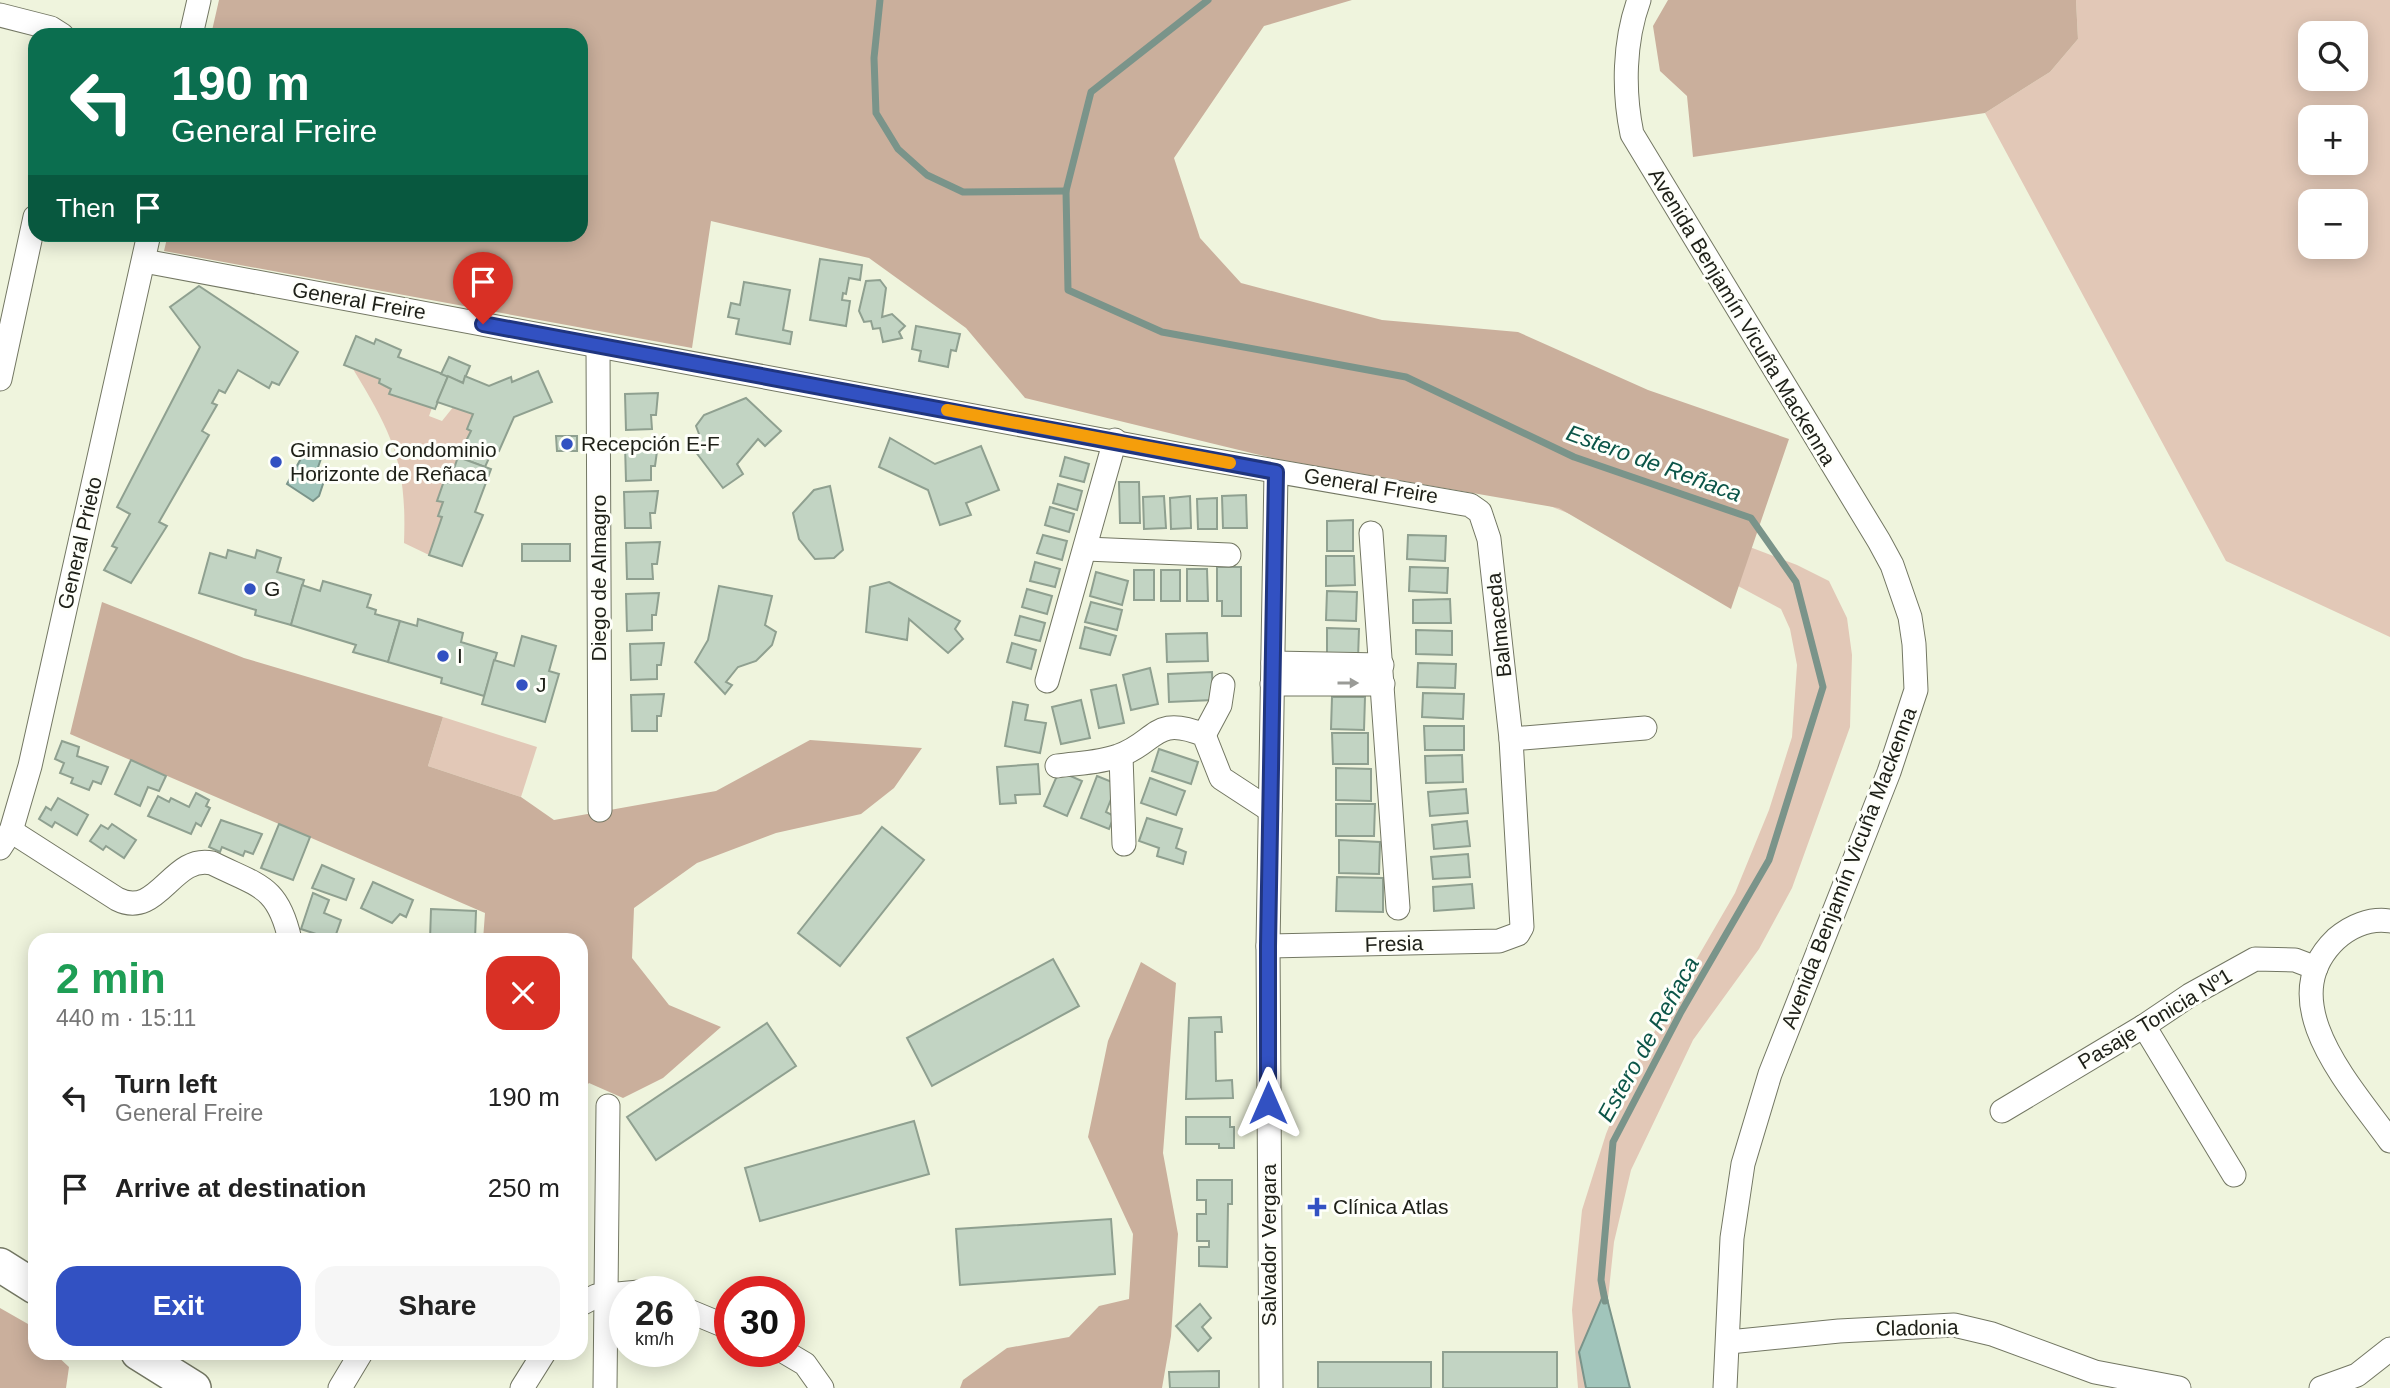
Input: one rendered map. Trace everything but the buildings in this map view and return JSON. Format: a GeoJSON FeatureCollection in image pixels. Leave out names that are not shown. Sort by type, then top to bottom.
{"type":"FeatureCollection","features":[{"type":"Feature","properties":{"kind":"street"},"geometry":{"type":"LineString","coordinates":[[193,28],[199,0]]}},
{"type":"Feature","properties":{"kind":"street","name":"Avenida Benjamín Vicuña Mackenna"},"geometry":{"type":"LineString","coordinates":[[1639,0],[1630,25],[1626,106],[1632,134],[1886,553],[1910,617],[1916,667],[1916,690],[1889,772],[1770,1073],[1743,1164],[1732,1238],[1725,1388]]}},
{"type":"Feature","properties":{"kind":"street"},"geometry":{"type":"LineString","coordinates":[[0,15],[51,28]]}},
{"type":"Feature","properties":{"kind":"street"},"geometry":{"type":"LineString","coordinates":[[0,379],[30,242]]}},
{"type":"Feature","properties":{"kind":"street","name":"General Prieto"},"geometry":{"type":"LineString","coordinates":[[6,840],[30,766],[148,242]]}},
{"type":"Feature","properties":{"kind":"street","name":"General Freire"},"geometry":{"type":"LineString","coordinates":[[144,261],[1276,472],[1461,501],[1480,512]]}},
{"type":"Feature","properties":{"kind":"street","name":"Diego de Almagro"},"geometry":{"type":"LineString","coordinates":[[598,346],[600,810]]}},
{"type":"Feature","properties":{"kind":"street"},"geometry":{"type":"LineString","coordinates":[[1047,681],[1115,440]]}},
{"type":"Feature","properties":{"kind":"street","name":"Salvador Vergara"},"geometry":{"type":"LineString","coordinates":[[1271,1388],[1268,946],[1276,472]]}},
{"type":"Feature","properties":{"kind":"street","name":"Balmaceda"},"geometry":{"type":"LineString","coordinates":[[1480,512],[1489,539],[1511,739],[1523,916],[1518,934]]}},
{"type":"Feature","properties":{"kind":"street"},"geometry":{"type":"LineString","coordinates":[[1371,533],[1398,908]]}},
{"type":"Feature","properties":{"kind":"street"},"geometry":{"type":"LineString","coordinates":[[1086,549],[1229,555]]}},
{"type":"Feature","properties":{"kind":"street"},"geometry":{"type":"LineString","coordinates":[[1273,673],[1382,675]]}},
{"type":"Feature","properties":{"kind":"street"},"geometry":{"type":"LineString","coordinates":[[1223,685],[1220,705],[1204,735],[1221,778],[1270,810]]}},
{"type":"Feature","properties":{"kind":"street"},"geometry":{"type":"LineString","coordinates":[[1057,765],[1121,755],[1159,730],[1175,727],[1204,735]]}},
{"type":"Feature","properties":{"kind":"street"},"geometry":{"type":"LineString","coordinates":[[1511,739],[1645,728]]}},
{"type":"Feature","properties":{"kind":"street"},"geometry":{"type":"LineString","coordinates":[[1121,755],[1124,844]]}},
{"type":"Feature","properties":{"kind":"street"},"geometry":{"type":"LineString","coordinates":[[6,840],[133,905],[149,900],[186,866],[203,861],[212,863],[271,894],[283,911],[288,933]]}},
{"type":"Feature","properties":{"kind":"street"},"geometry":{"type":"LineString","coordinates":[[2390,921],[2379,919],[2353,928],[2331,944],[2316,968],[2310,995],[2314,1023],[2390,1141]]}},
{"type":"Feature","properties":{"kind":"street","name":"Fresia"},"geometry":{"type":"LineString","coordinates":[[1268,946],[1499,941],[1518,934]]}},
{"type":"Feature","properties":{"kind":"street","name":"Pasaje Tonicia Nº1"},"geometry":{"type":"LineString","coordinates":[[2002,1111],[2144,1026],[2190,995],[2255,959],[2295,960],[2316,968]]}},
{"type":"Feature","properties":{"kind":"street"},"geometry":{"type":"LineString","coordinates":[[2144,1026],[2234,1175]]}},
{"type":"Feature","properties":{"kind":"street"},"geometry":{"type":"LineString","coordinates":[[605,1388],[608,1106]]}},
{"type":"Feature","properties":{"kind":"street"},"geometry":{"type":"LineString","coordinates":[[0,1265],[28,1283]]}},
{"type":"Feature","properties":{"kind":"street"},"geometry":{"type":"LineString","coordinates":[[588,1301],[608,1294]]}},
{"type":"Feature","properties":{"kind":"street","name":"Cladonia"},"geometry":{"type":"LineString","coordinates":[[1729,1342],[1852,1329],[1954,1325],[1992,1334],[2095,1372],[2179,1388]]}},
{"type":"Feature","properties":{"kind":"street"},"geometry":{"type":"LineString","coordinates":[[2339,1386],[2373,1364],[2390,1349]]}},
{"type":"Feature","properties":{"kind":"street"},"geometry":{"type":"LineString","coordinates":[[149,1360],[194,1388]]}},
{"type":"Feature","properties":{"kind":"street"},"geometry":{"type":"LineString","coordinates":[[340,1388],[357,1360]]}},
{"type":"Feature","properties":{"kind":"street"},"geometry":{"type":"LineString","coordinates":[[523,1388],[540,1360]]}},
{"type":"Feature","properties":{"kind":"street"},"geometry":{"type":"LineString","coordinates":[[805,1364],[822,1388]]}},
{"type":"Feature","properties":{"kind":"shaded area"},"geometry":{"type":"Polygon","coordinates":[[[219,0],[1352,0],[1264,26],[1174,158],[1200,238],[1241,283],[1382,320],[1518,332],[1648,390],[1789,439],[1731,609],[1559,508],[1276,459],[1025,398],[966,328],[869,258],[711,221],[692,348],[164,251],[166,242],[588,242],[588,28],[213,28],[219,0]]]}},
{"type":"Feature","properties":{"kind":"shaded area"},"geometry":{"type":"Polygon","coordinates":[[[1668,0],[2076,0],[2078,39],[2050,72],[1985,113],[1693,157],[1687,96],[1660,71],[1653,26],[1668,0]]]}},
{"type":"Feature","properties":{"kind":"shaded area"},"geometry":{"type":"Polygon","coordinates":[[[2076,0],[2390,0],[2390,637],[2226,561],[1985,113],[2050,72],[2078,39],[2076,0]]]}},
{"type":"Feature","properties":{"kind":"shaded area"},"geometry":{"type":"Polygon","coordinates":[[[1023,189],[1629,501],[1797,565],[1829,581],[1847,618],[1852,655],[1850,727],[1792,888],[1759,949],[1693,1040],[1631,1170],[1614,1242],[1608,1299],[1609,1363],[1613,1388],[1578,1388],[1572,1310],[1582,1210],[1606,1134],[1631,1072],[1735,893],[1769,810],[1792,737],[1797,665],[1790,629],[1781,609],[1699,565],[1517,493],[1023,189]]]}},
{"type":"Feature","properties":{"kind":"shaded area"},"geometry":{"type":"Polygon","coordinates":[[[353,369],[380,379],[379,384],[391,389],[389,394],[432,408],[429,416],[442,421],[454,406],[473,414],[467,429],[471,431],[449,483],[444,481],[438,501],[443,502],[442,517],[429,555],[404,543],[403,491],[395,451],[388,432],[353,369]]]}},
{"type":"Feature","properties":{"kind":"shaded area"},"geometry":{"type":"Polygon","coordinates":[[[102,602],[244,658],[443,717],[428,766],[521,797],[554,820],[716,791],[810,740],[922,748],[894,788],[861,814],[776,833],[697,863],[634,908],[632,958],[669,1005],[721,1027],[663,1078],[623,1098],[588,1084],[588,933],[484,933],[485,913],[70,734],[102,602]]]}},
{"type":"Feature","properties":{"kind":"shaded area"},"geometry":{"type":"Polygon","coordinates":[[[443,717],[537,747],[521,797],[428,766],[443,717]]]}},
{"type":"Feature","properties":{"kind":"shaded area"},"geometry":{"type":"Polygon","coordinates":[[[1141,962],[1176,983],[1163,1153],[1178,1234],[1171,1336],[1162,1388],[960,1388],[963,1380],[1007,1348],[1069,1337],[1099,1306],[1129,1299],[1133,1234],[1088,1137],[1108,1041],[1141,962]]]}},
{"type":"Feature","properties":{"kind":"shaded area"},"geometry":{"type":"Polygon","coordinates":[[[0,1308],[28,1324],[28,1360],[62,1360],[69,1367],[66,1388],[0,1388],[0,1308]]]}},
{"type":"Feature","properties":{"kind":"water"},"geometry":{"type":"Polygon","coordinates":[[[310,442],[324,450],[316,473],[325,478],[319,496],[313,501],[287,484],[310,442]]]}},
{"type":"Feature","properties":{"kind":"water"},"geometry":{"type":"Polygon","coordinates":[[[1605,1291],[1630,1388],[1586,1388],[1579,1352],[1605,1291]]]}},
{"type":"Feature","properties":{"kind":"waterway"},"geometry":{"type":"LineString","coordinates":[[880,0],[874,58],[876,113],[898,149],[927,175],[963,192],[1066,191]]}},
{"type":"Feature","properties":{"kind":"waterway","name":"Estero de Reñaca"},"geometry":{"type":"LineString","coordinates":[[1208,0],[1091,92],[1066,191],[1068,290],[1162,332],[1406,377],[1574,457],[1751,518],[1796,582],[1823,687],[1769,860],[1681,1012],[1613,1142],[1601,1280],[1605,1301]]}},
{"type":"Feature","properties":{"kind":"slow traffic"},"geometry":{"type":"LineString","coordinates":[[947,410],[1230,463]]}},
{"type":"Feature","properties":{"kind":"place","name":"Recepción E-F"},"geometry":{"type":"Point","coordinates":[567,444]}},
{"type":"Feature","properties":{"kind":"place","name":"Gimnasio Condominio Horizonte de Reñaca"},"geometry":{"type":"Point","coordinates":[276,462]}},
{"type":"Feature","properties":{"kind":"place","name":"G"},"geometry":{"type":"Point","coordinates":[250,589]}},
{"type":"Feature","properties":{"kind":"place","name":"I"},"geometry":{"type":"Point","coordinates":[443,656]}},
{"type":"Feature","properties":{"kind":"place","name":"J"},"geometry":{"type":"Point","coordinates":[522,685]}},
{"type":"Feature","properties":{"kind":"place","name":"Clínica Atlas"},"geometry":{"type":"Point","coordinates":[1317,1207]}},
{"type":"Feature","properties":{"kind":"route"},"geometry":{"type":"LineString","coordinates":[[483,324],[1276,472],[1268,1103]]}}]}
